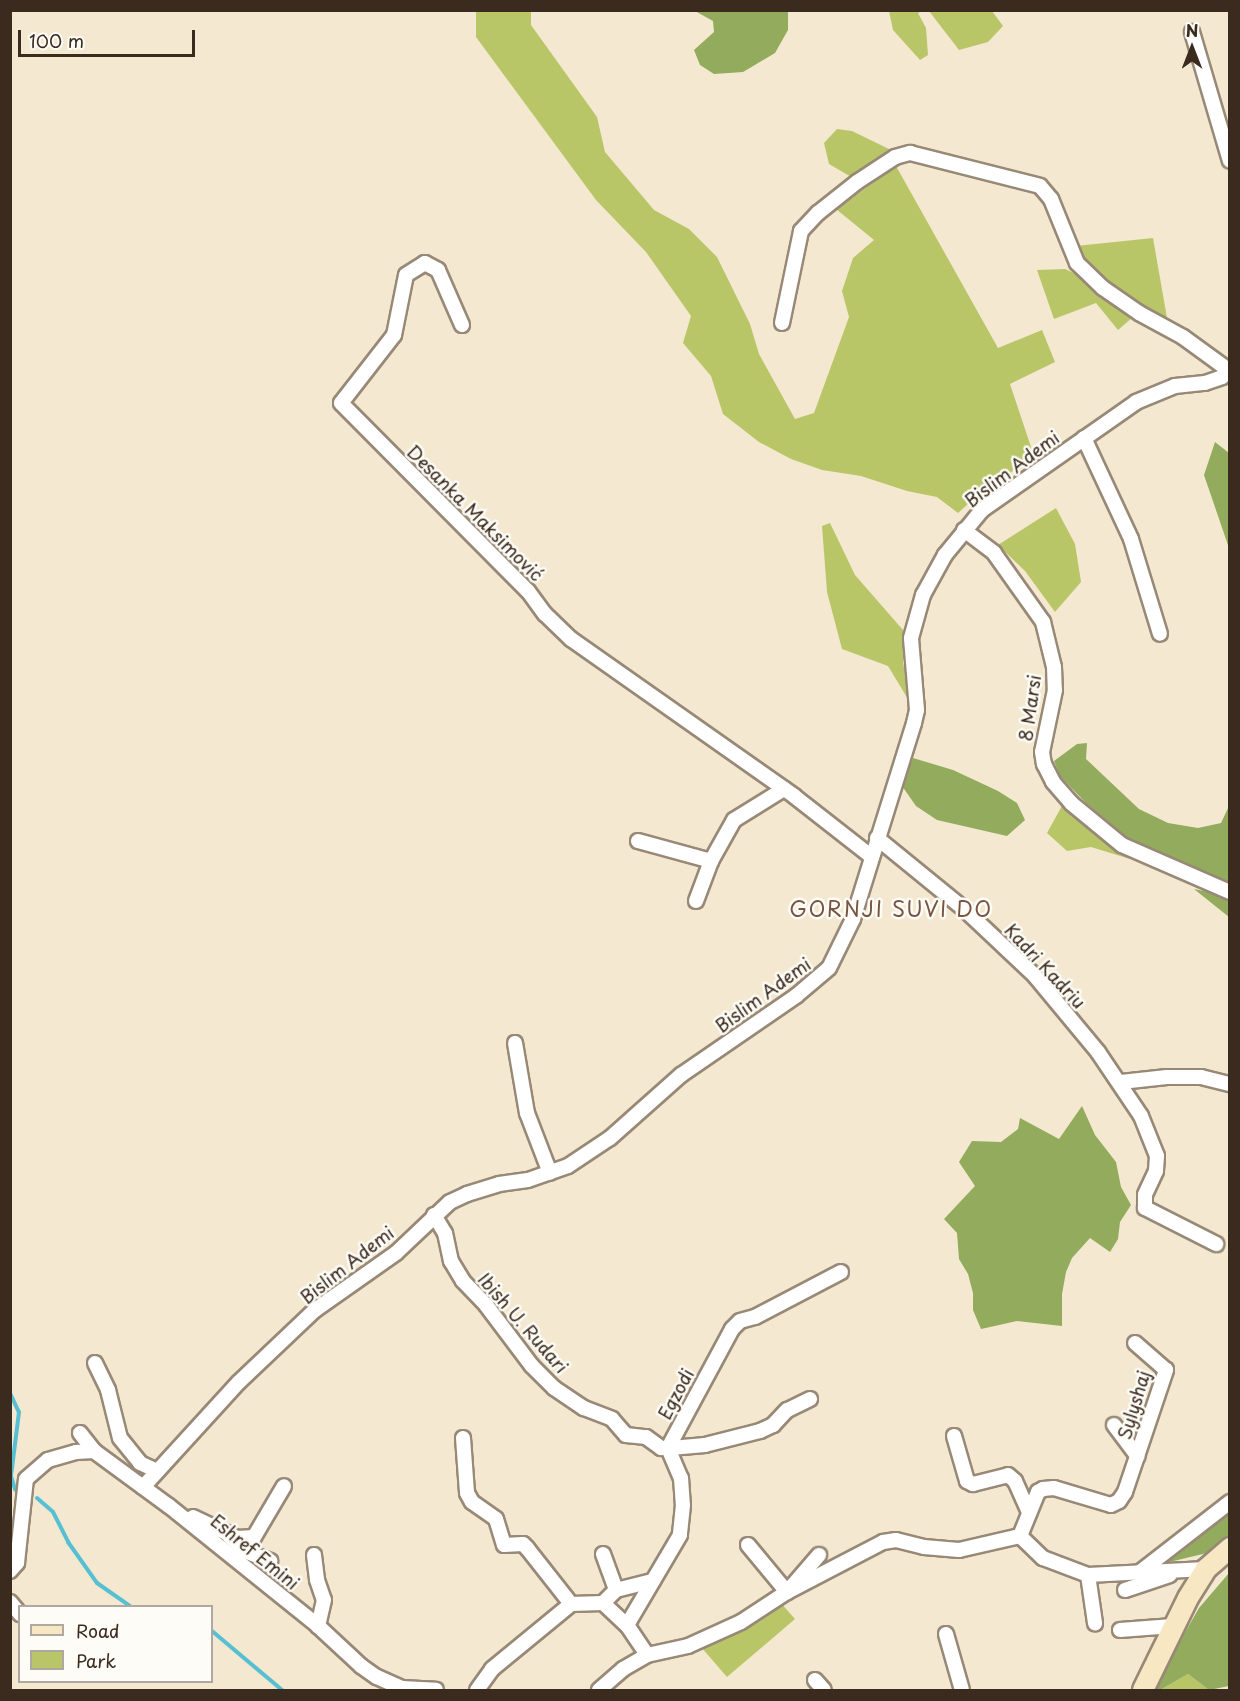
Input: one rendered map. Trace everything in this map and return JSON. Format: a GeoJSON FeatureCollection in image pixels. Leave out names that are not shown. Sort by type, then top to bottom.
{"type":"FeatureCollection","features":[{"type":"Feature","properties":{"kind":"main road"},"geometry":{"type":"LineString","coordinates":[[1143,1690],[1173,1626],[1206,1569],[1230,1548]]}},
{"type":"Feature","properties":{"kind":"street"},"geometry":{"type":"LineString","coordinates":[[1192,32],[1230,161]]}},
{"type":"Feature","properties":{"kind":"street"},"geometry":{"type":"LineString","coordinates":[[782,322],[801,231],[818,213],[857,182],[895,157],[910,153],[1040,186],[1051,199],[1077,264],[1103,288],[1138,313],[1183,337],[1228,369]]}},
{"type":"Feature","properties":{"kind":"street","name":"Desanka Maksimović"},"geometry":{"type":"LineString","coordinates":[[462,326],[438,270],[425,263],[406,275],[394,335],[341,403],[528,591],[545,614],[571,639],[784,789],[872,857]]}},
{"type":"Feature","properties":{"kind":"street","name":"Bislim Ademi"},"geometry":{"type":"LineString","coordinates":[[143,1487],[239,1382],[315,1310],[396,1253],[450,1202],[467,1194],[550,1173],[568,1166],[610,1138],[681,1075],[796,996],[829,968],[853,919],[917,710],[911,664],[911,638],[916,612],[937,568],[964,530],[982,510],[1136,402],[1175,386],[1205,383],[1222,377],[1228,369]]}},
{"type":"Feature","properties":{"kind":"street"},"geometry":{"type":"LineString","coordinates":[[1084,438],[1131,539],[1160,634]]}},
{"type":"Feature","properties":{"kind":"street","name":"8 Marsi"},"geometry":{"type":"LineString","coordinates":[[964,530],[994,553],[1043,622],[1054,667],[1055,690],[1042,752],[1044,764],[1053,782],[1071,802],[1122,845],[1230,892]]}},
{"type":"Feature","properties":{"kind":"street"},"geometry":{"type":"LineString","coordinates":[[696,901],[711,861],[734,820],[784,789]]}},
{"type":"Feature","properties":{"kind":"street","name":"Kadri Kadriu"},"geometry":{"type":"LineString","coordinates":[[877,838],[964,909],[1035,976],[1121,1082],[1142,1116],[1157,1156],[1156,1171],[1145,1196],[1145,1208],[1216,1244]]}},
{"type":"Feature","properties":{"kind":"street"},"geometry":{"type":"LineString","coordinates":[[638,841],[711,861]]}},
{"type":"Feature","properties":{"kind":"street"},"geometry":{"type":"LineString","coordinates":[[514,1043],[527,1113],[550,1173]]}},
{"type":"Feature","properties":{"kind":"street"},"geometry":{"type":"LineString","coordinates":[[1121,1082],[1167,1077],[1201,1077],[1230,1084]]}},
{"type":"Feature","properties":{"kind":"street","name":"Ibish U. Rudari"},"geometry":{"type":"LineString","coordinates":[[434,1215],[445,1233],[451,1261],[463,1281],[486,1305],[547,1381],[584,1408],[612,1419],[626,1435],[646,1437],[661,1448],[668,1448]]}},
{"type":"Feature","properties":{"kind":"street","name":"Egzodi"},"geometry":{"type":"LineString","coordinates":[[668,1448],[732,1329],[740,1321],[754,1317],[841,1272]]}},
{"type":"Feature","properties":{"kind":"street","name":"Sylyshaj"},"geometry":{"type":"LineString","coordinates":[[1020,1536],[1038,1492],[1043,1489],[1054,1488],[1111,1505],[1125,1492],[1166,1370],[1135,1343]]}},
{"type":"Feature","properties":{"kind":"street"},"geometry":{"type":"LineString","coordinates":[[94,1362],[108,1390],[120,1438],[140,1463],[157,1471]]}},
{"type":"Feature","properties":{"kind":"street","name":"Egzodi"},"geometry":{"type":"LineString","coordinates":[[668,1448],[705,1445],[760,1431],[773,1425],[788,1410],[810,1399]]}},
{"type":"Feature","properties":{"kind":"street","name":"Sylyshaj"},"geometry":{"type":"LineString","coordinates":[[1114,1425],[1137,1455]]}},
{"type":"Feature","properties":{"kind":"street","name":"Eshref Emini"},"geometry":{"type":"LineString","coordinates":[[80,1433],[94,1451],[169,1506],[318,1626],[361,1666],[377,1677],[402,1688],[436,1690]]}},
{"type":"Feature","properties":{"kind":"street"},"geometry":{"type":"LineString","coordinates":[[954,1436],[967,1481],[974,1484],[1008,1475],[1015,1481],[1029,1513]]}},
{"type":"Feature","properties":{"kind":"street"},"geometry":{"type":"LineString","coordinates":[[463,1438],[467,1493],[472,1502],[496,1519],[504,1545],[523,1544],[572,1604]]}},
{"type":"Feature","properties":{"kind":"street"},"geometry":{"type":"LineString","coordinates":[[627,1624],[681,1535],[681,1478],[668,1448]]}},
{"type":"Feature","properties":{"kind":"street"},"geometry":{"type":"LineString","coordinates":[[10,1571],[17,1563],[26,1479],[48,1460],[76,1452],[94,1451]]}},
{"type":"Feature","properties":{"kind":"street","name":"Eshref Emini"},"geometry":{"type":"LineString","coordinates":[[169,1506],[227,1535],[237,1538],[254,1537],[284,1485]]}},
{"type":"Feature","properties":{"kind":"street"},"geometry":{"type":"LineString","coordinates":[[1140,1572],[1230,1502]]}},
{"type":"Feature","properties":{"kind":"street","name":"Eshref Emini"},"geometry":{"type":"LineString","coordinates":[[227,1535],[247,1552],[270,1561]]}},
{"type":"Feature","properties":{"kind":"street"},"geometry":{"type":"LineString","coordinates":[[599,1690],[623,1669],[647,1655],[688,1646],[721,1633],[788,1592],[883,1542],[896,1540],[930,1548],[959,1550],[1020,1536],[1043,1558],[1088,1575],[1206,1569]]}},
{"type":"Feature","properties":{"kind":"street"},"geometry":{"type":"LineString","coordinates":[[748,1545],[788,1592]]}},
{"type":"Feature","properties":{"kind":"street"},"geometry":{"type":"LineString","coordinates":[[603,1554],[616,1590]]}},
{"type":"Feature","properties":{"kind":"street","name":"Eshref Emini"},"geometry":{"type":"LineString","coordinates":[[315,1555],[317,1580],[324,1600],[318,1626]]}},
{"type":"Feature","properties":{"kind":"street"},"geometry":{"type":"LineString","coordinates":[[788,1592],[819,1555]]}},
{"type":"Feature","properties":{"kind":"street"},"geometry":{"type":"LineString","coordinates":[[1125,1590],[1183,1571]]}},
{"type":"Feature","properties":{"kind":"street"},"geometry":{"type":"LineString","coordinates":[[1088,1575],[1095,1623]]}},
{"type":"Feature","properties":{"kind":"street"},"geometry":{"type":"LineString","coordinates":[[603,1603],[616,1590],[653,1581]]}},
{"type":"Feature","properties":{"kind":"street"},"geometry":{"type":"LineString","coordinates":[[477,1690],[492,1669],[572,1604],[603,1603],[627,1624],[647,1655]]}},
{"type":"Feature","properties":{"kind":"street"},"geometry":{"type":"LineString","coordinates":[[1120,1630],[1173,1626]]}},
{"type":"Feature","properties":{"kind":"street"},"geometry":{"type":"LineString","coordinates":[[946,1634],[962,1690]]}},
{"type":"Feature","properties":{"kind":"green space"},"geometry":{"type":"Polygon","coordinates":[[[476,11],[531,11],[531,25],[597,117],[605,152],[654,210],[689,229],[717,257],[750,324],[759,354],[795,419],[814,413],[849,317],[842,291],[853,258],[874,240],[836,209],[896,166],[998,348],[1042,330],[1055,362],[1010,384],[1034,456],[978,495],[958,513],[937,497],[907,491],[861,476],[822,470],[791,459],[759,442],[723,414],[711,376],[683,343],[691,316],[646,252],[596,200],[476,37],[476,11]]]}},
{"type":"Feature","properties":{"kind":"green space"},"geometry":{"type":"Polygon","coordinates":[[[695,11],[788,11],[788,30],[775,53],[743,72],[714,74],[700,65],[694,50],[714,32],[713,21],[695,11]]]}},
{"type":"Feature","properties":{"kind":"green space"},"geometry":{"type":"Polygon","coordinates":[[[889,11],[923,11],[918,13],[926,28],[928,55],[920,60],[893,30],[889,11]]]}},
{"type":"Feature","properties":{"kind":"green space"},"geometry":{"type":"Polygon","coordinates":[[[929,11],[992,11],[1003,26],[988,42],[959,50],[929,11]]]}},
{"type":"Feature","properties":{"kind":"green space"},"geometry":{"type":"Polygon","coordinates":[[[837,129],[852,131],[891,150],[853,178],[829,164],[824,143],[837,129]]]}},
{"type":"Feature","properties":{"kind":"green space"},"geometry":{"type":"Polygon","coordinates":[[[1153,238],[1167,318],[1121,294],[1093,271],[1076,246],[1153,238]]]}},
{"type":"Feature","properties":{"kind":"green space"},"geometry":{"type":"Polygon","coordinates":[[[1065,269],[1076,274],[1133,317],[1118,330],[1096,303],[1054,319],[1037,270],[1065,269]]]}},
{"type":"Feature","properties":{"kind":"green space"},"geometry":{"type":"Polygon","coordinates":[[[1215,442],[1229,453],[1229,548],[1204,475],[1215,442]]]}},
{"type":"Feature","properties":{"kind":"green space"},"geometry":{"type":"Polygon","coordinates":[[[1056,508],[1075,544],[1081,582],[1055,612],[1025,571],[998,545],[1056,508]]]}},
{"type":"Feature","properties":{"kind":"green space"},"geometry":{"type":"Polygon","coordinates":[[[830,523],[855,575],[903,630],[903,662],[911,704],[888,666],[842,649],[827,592],[822,526],[830,523]]]}},
{"type":"Feature","properties":{"kind":"green space"},"geometry":{"type":"Polygon","coordinates":[[[1087,743],[1086,759],[1139,809],[1168,823],[1198,828],[1221,823],[1229,806],[1229,883],[1129,839],[1085,802],[1060,776],[1054,761],[1077,744],[1087,743]]]}},
{"type":"Feature","properties":{"kind":"green space"},"geometry":{"type":"Polygon","coordinates":[[[913,758],[953,770],[998,791],[1017,803],[1025,820],[1007,836],[937,820],[916,806],[902,786],[913,758]]]}},
{"type":"Feature","properties":{"kind":"green space"},"geometry":{"type":"Polygon","coordinates":[[[1063,804],[1130,859],[1091,847],[1067,851],[1047,833],[1063,804]]]}},
{"type":"Feature","properties":{"kind":"green space"},"geometry":{"type":"Polygon","coordinates":[[[1194,889],[1214,893],[1229,901],[1229,917],[1194,889]]]}},
{"type":"Feature","properties":{"kind":"green space"},"geometry":{"type":"Polygon","coordinates":[[[1082,1106],[1095,1135],[1116,1162],[1121,1187],[1131,1205],[1120,1222],[1118,1239],[1110,1252],[1090,1238],[1072,1258],[1066,1272],[1062,1294],[1062,1326],[1017,1321],[981,1329],[973,1310],[973,1293],[968,1274],[959,1259],[957,1233],[944,1219],[975,1186],[959,1162],[972,1141],[1001,1142],[1018,1129],[1020,1118],[1059,1139],[1082,1106]]]}},
{"type":"Feature","properties":{"kind":"green space"},"geometry":{"type":"Polygon","coordinates":[[[1229,1505],[1229,1539],[1207,1553],[1165,1563],[1161,1556],[1229,1505]]]}},
{"type":"Feature","properties":{"kind":"green space"},"geometry":{"type":"Polygon","coordinates":[[[1229,1573],[1229,1686],[1209,1690],[1188,1674],[1160,1690],[1152,1690],[1199,1608],[1229,1573]]]}},
{"type":"Feature","properties":{"kind":"green space"},"geometry":{"type":"Polygon","coordinates":[[[772,1593],[795,1619],[727,1677],[701,1647],[772,1593]]]}},
{"type":"Feature","properties":{"kind":"green space"},"geometry":{"type":"Polygon","coordinates":[[[1188,1674],[1209,1690],[1160,1690],[1188,1674]]]}},
{"type":"Feature","properties":{"kind":"waterway"},"geometry":{"type":"LineString","coordinates":[[10,1393],[19,1412],[11,1476],[15,1489]]}},
{"type":"Feature","properties":{"kind":"waterway"},"geometry":{"type":"LineString","coordinates":[[37,1498],[53,1512],[68,1542],[97,1583],[129,1605]]}},
{"type":"Feature","properties":{"kind":"waterway"},"geometry":{"type":"LineString","coordinates":[[213,1632],[282,1690]]}},
{"type":"Feature","properties":{"kind":"district","name":"GORNJI SUVI DO"},"geometry":{"type":"Point","coordinates":[891,908]}}]}
